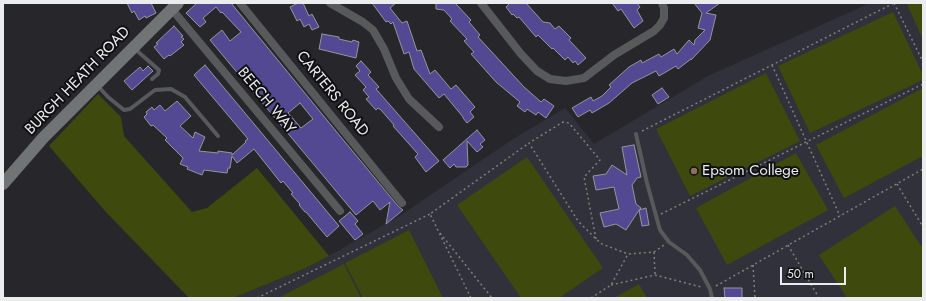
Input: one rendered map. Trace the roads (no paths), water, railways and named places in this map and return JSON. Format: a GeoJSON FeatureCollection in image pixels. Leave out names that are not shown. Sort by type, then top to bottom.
{"type":"FeatureCollection","features":[{"type":"Feature","properties":{"kind":"main road","name":"BURGH HEATH ROAD"},"geometry":{"type":"LineString","coordinates":[[3,184],[43,138],[174,5]]}},
{"type":"Feature","properties":{"kind":"street","name":"CARTERS ROAD"},"geometry":{"type":"LineString","coordinates":[[240,3],[402,203]]}},
{"type":"Feature","properties":{"kind":"street"},"geometry":{"type":"LineString","coordinates":[[330,3],[363,22],[373,30],[384,49],[396,78],[409,99],[415,107],[439,128]]}},
{"type":"Feature","properties":{"kind":"street"},"geometry":{"type":"LineString","coordinates":[[481,3],[520,54],[537,71],[550,79],[566,82],[584,78],[614,55],[654,31],[664,18],[664,8],[662,3]]}},
{"type":"Feature","properties":{"kind":"street","name":"BEECH WAY"},"geometry":{"type":"LineString","coordinates":[[174,5],[175,13],[340,211]]}},
{"type":"Feature","properties":{"kind":"lane"},"geometry":{"type":"LineString","coordinates":[[133,47],[159,70],[158,74],[152,79]]}},
{"type":"Feature","properties":{"kind":"lane"},"geometry":{"type":"LineString","coordinates":[[97,84],[108,97],[124,110],[130,109],[155,90],[171,89],[185,97],[218,136]]}},
{"type":"Feature","properties":{"kind":"lane"},"geometry":{"type":"LineString","coordinates":[[636,134],[647,183],[660,230],[669,242],[694,262],[710,289],[712,298]]}},
{"type":"Feature","properties":{"kind":"place","name":"Epsom College"},"geometry":{"type":"Point","coordinates":[694,171]}}]}
